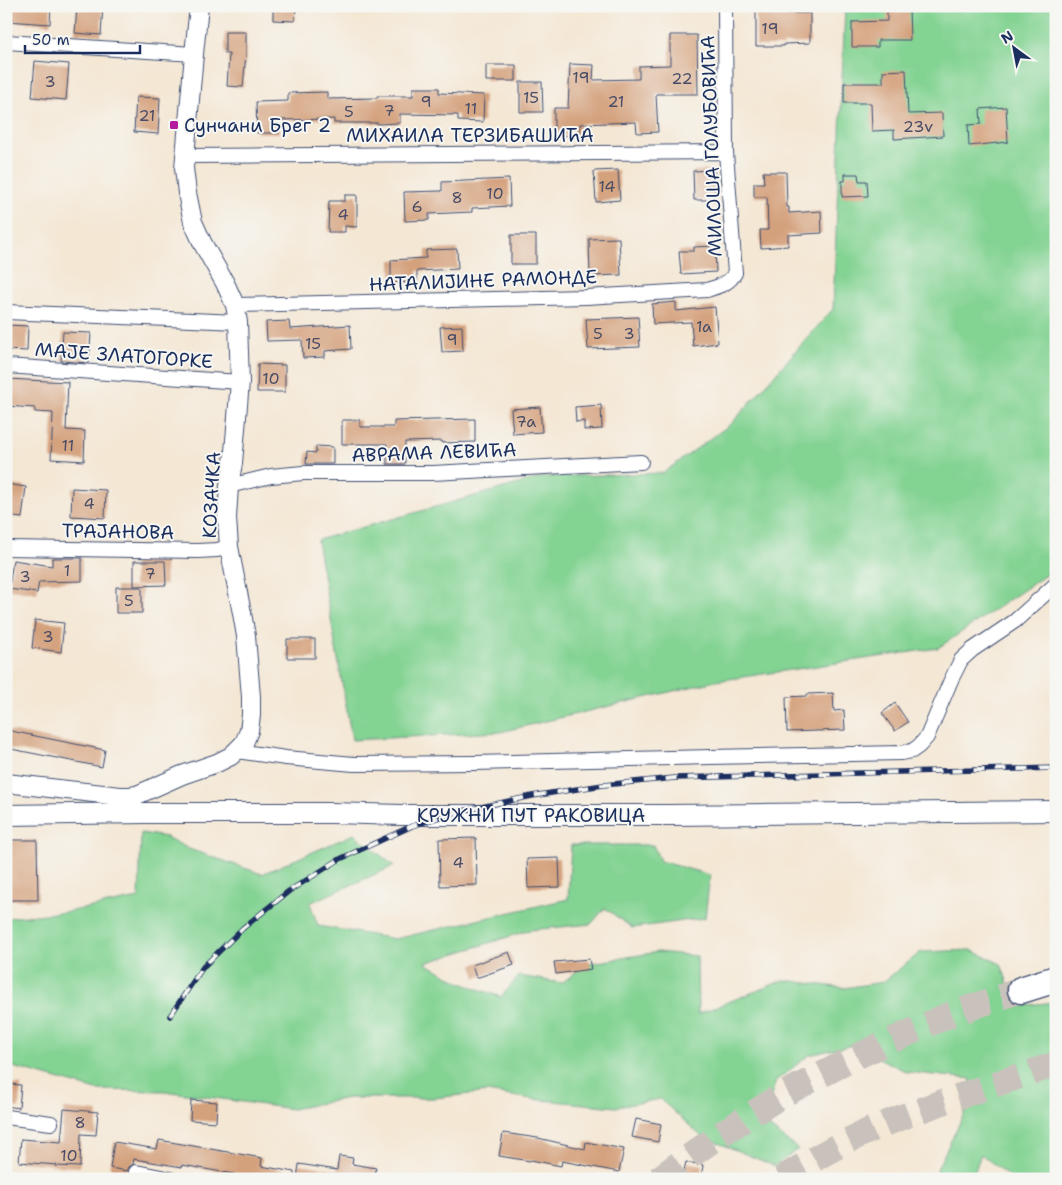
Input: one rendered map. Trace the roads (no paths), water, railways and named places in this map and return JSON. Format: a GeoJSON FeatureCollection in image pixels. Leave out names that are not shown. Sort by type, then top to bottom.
{"type":"FeatureCollection","features":[{"type":"Feature","properties":{"kind":"highway"},"geometry":{"type":"LineString","coordinates":[[1021,990],[1056,979]]}},
{"type":"Feature","properties":{"kind":"main road","name":"КРУЖНИ ПУТ РАКОВИЦА"},"geometry":{"type":"LineString","coordinates":[[6,816],[145,813],[670,815],[1056,812]]}},
{"type":"Feature","properties":{"kind":"street","name":"КОЗАЧКА"},"geometry":{"type":"LineString","coordinates":[[199,6],[184,168],[193,222],[225,283],[237,314],[240,382],[227,518],[229,547],[242,613],[250,674],[251,698],[249,731],[244,743],[237,751]]}},
{"type":"Feature","properties":{"kind":"street","name":"МИЛОША ГОЛУБОВИЋА"},"geometry":{"type":"LineString","coordinates":[[725,6],[726,152],[735,273],[729,281]]}},
{"type":"Feature","properties":{"kind":"street"},"geometry":{"type":"LineString","coordinates":[[6,42],[194,54]]}},
{"type":"Feature","properties":{"kind":"street","name":"МИХАИЛА ТЕРЗИБАШИЋА"},"geometry":{"type":"LineString","coordinates":[[185,156],[726,152]]}},
{"type":"Feature","properties":{"kind":"street","name":"НАТАЛИЈИНЕ РАМОНДЕ"},"geometry":{"type":"LineString","coordinates":[[6,312],[237,314],[707,290],[729,281]]}},
{"type":"Feature","properties":{"kind":"street","name":"МАЈЕ ЗЛАТОГОРКЕ"},"geometry":{"type":"LineString","coordinates":[[6,366],[240,382]]}},
{"type":"Feature","properties":{"kind":"street","name":"АВРАМА ЛЕВИЋА"},"geometry":{"type":"LineString","coordinates":[[229,486],[271,476],[303,473],[433,473],[641,462]]}},
{"type":"Feature","properties":{"kind":"street","name":"ТРАЈАНОВА"},"geometry":{"type":"LineString","coordinates":[[6,548],[198,551],[229,547]]}},
{"type":"Feature","properties":{"kind":"street"},"geometry":{"type":"LineString","coordinates":[[6,783],[130,796],[137,795],[182,775],[217,763],[237,751],[286,758],[354,764],[901,754],[912,751],[926,737],[950,680],[961,660],[972,650],[1015,621],[1056,584]]}},
{"type":"Feature","properties":{"kind":"street"},"geometry":{"type":"LineString","coordinates":[[6,1117],[51,1123]]}},
{"type":"Feature","properties":{"kind":"street"},"geometry":{"type":"LineString","coordinates":[[136,1172],[171,1179]]}},
{"type":"Feature","properties":{"kind":"tunnel"},"geometry":{"type":"LineString","coordinates":[[658,1179],[721,1134],[782,1095],[860,1055],[944,1017],[1021,990]]}},
{"type":"Feature","properties":{"kind":"tunnel"},"geometry":{"type":"LineString","coordinates":[[781,1179],[841,1144],[885,1124],[1056,1064]]}},
{"type":"Feature","properties":{"kind":"railway"},"geometry":{"type":"LineString","coordinates":[[170,1016],[203,967],[243,928],[289,891],[340,859],[412,826],[453,813],[532,796],[603,785],[675,778],[1056,768]]}},
{"type":"Feature","properties":{"kind":"place","name":"Сунчани Брег 2"},"geometry":{"type":"Point","coordinates":[174,125]}}]}
